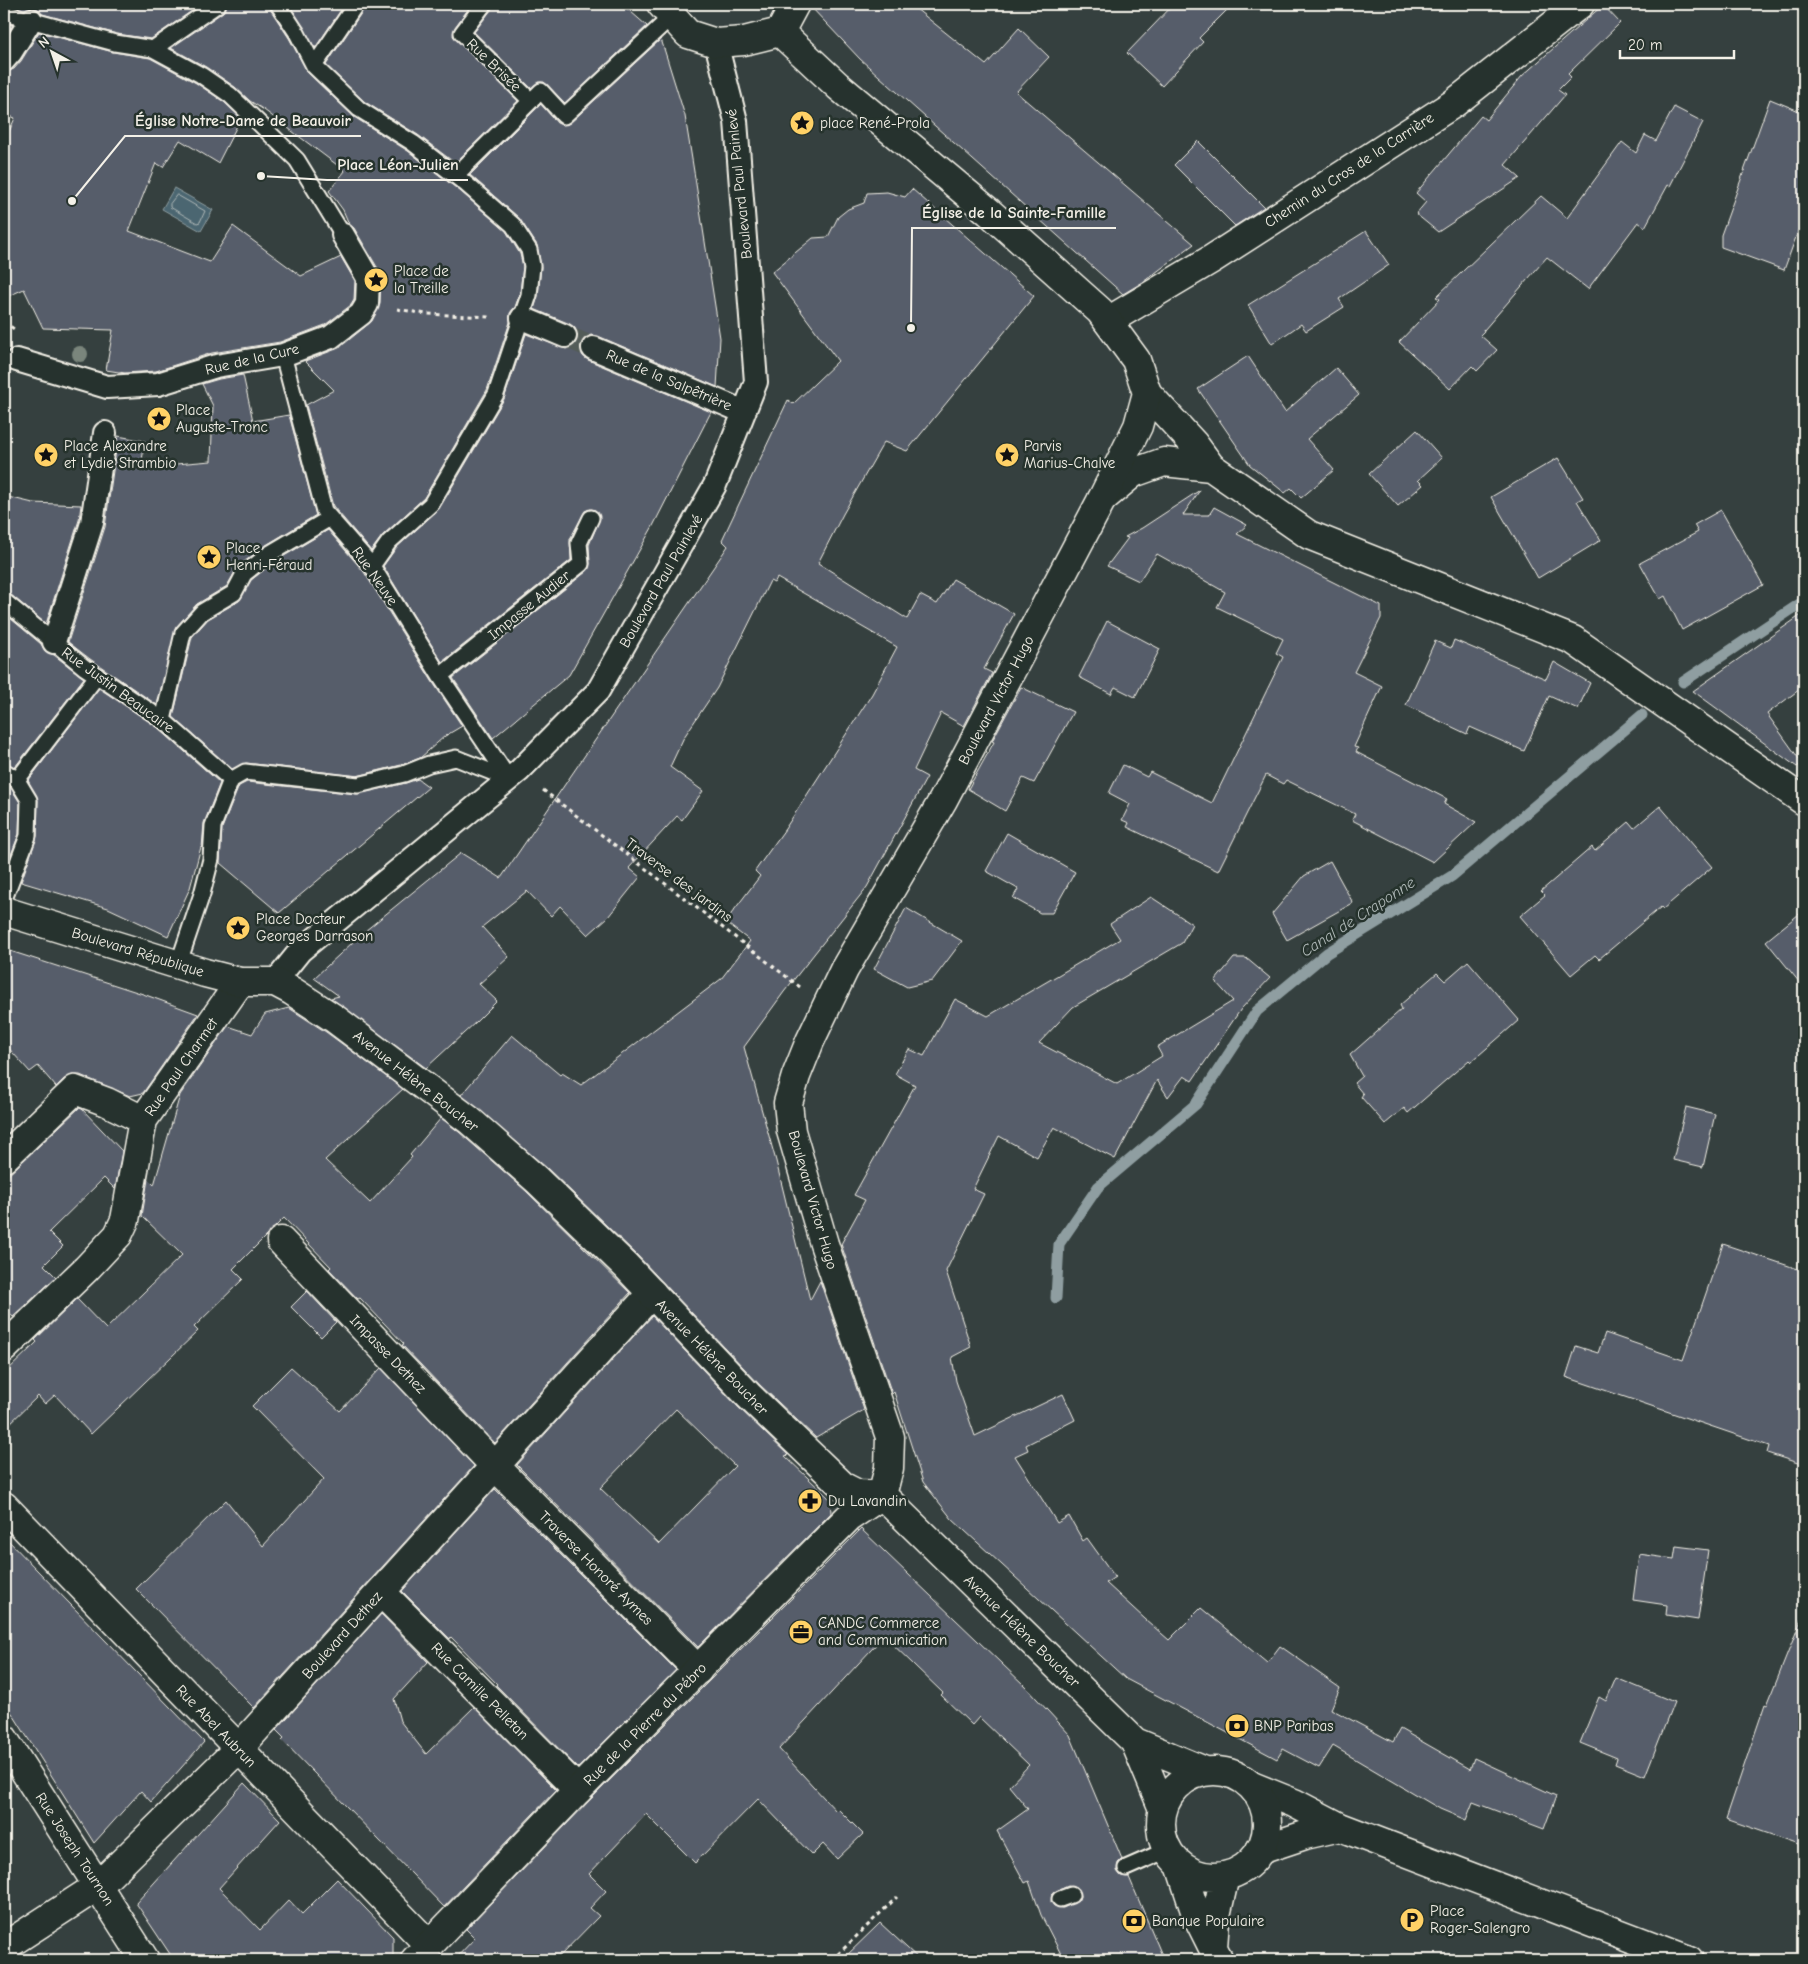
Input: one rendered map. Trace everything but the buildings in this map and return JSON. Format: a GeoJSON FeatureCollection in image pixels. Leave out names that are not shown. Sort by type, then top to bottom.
{"type":"FeatureCollection","features":[{"type":"Feature","properties":{"kind":"street"},"geometry":{"type":"LineString","coordinates":[[667,10],[688,34],[716,43],[744,41],[780,32],[795,4]]}},
{"type":"Feature","properties":{"kind":"street","name":"Chemin du Cros de la Carrière"},"geometry":{"type":"LineString","coordinates":[[1108,321],[1212,258],[1453,104],[1580,4]]}},
{"type":"Feature","properties":{"kind":"street"},"geometry":{"type":"LineString","coordinates":[[4,60],[12,52],[31,20]]}},
{"type":"Feature","properties":{"kind":"street"},"geometry":{"type":"LineString","coordinates":[[780,32],[838,86],[989,212],[1100,311],[1136,360],[1146,393],[1194,444],[1211,467],[1308,535],[1573,640],[1804,801]]}},
{"type":"Feature","properties":{"kind":"street","name":"Boulevard Paul Painlevé"},"geometry":{"type":"LineString","coordinates":[[275,982],[300,951],[514,775],[598,691],[715,485],[756,382],[736,122],[716,43]]}},
{"type":"Feature","properties":{"kind":"street"},"geometry":{"type":"LineString","coordinates":[[343,235],[368,278],[367,304]]}},
{"type":"Feature","properties":{"kind":"street","name":"Rue de la Cure"},"geometry":{"type":"LineString","coordinates":[[17,360],[107,388],[158,384],[216,366],[283,355],[331,337],[361,314],[367,304]]}},
{"type":"Feature","properties":{"kind":"street"},"geometry":{"type":"LineString","coordinates":[[522,318],[565,336]]}},
{"type":"Feature","properties":{"kind":"street","name":"Rue de la Salpêtrière"},"geometry":{"type":"LineString","coordinates":[[594,348],[744,412]]}},
{"type":"Feature","properties":{"kind":"street","name":"Boulevard Victor Hugo"},"geometry":{"type":"LineString","coordinates":[[882,1495],[890,1468],[890,1438],[824,1244],[791,1132],[788,1103],[803,1058],[844,970],[943,800],[1102,499],[1138,426],[1146,393]]}},
{"type":"Feature","properties":{"kind":"street"},"geometry":{"type":"LineString","coordinates":[[54,642],[92,523],[105,433]]}},
{"type":"Feature","properties":{"kind":"street"},"geometry":{"type":"LineString","coordinates":[[1102,499],[1133,473],[1164,462],[1211,467]]}},
{"type":"Feature","properties":{"kind":"street","name":"Boulevard République"},"geometry":{"type":"LineString","coordinates":[[4,911],[178,965],[240,982],[275,982]]}},
{"type":"Feature","properties":{"kind":"street","name":"Rue Paul Charmet"},"geometry":{"type":"LineString","coordinates":[[4,1347],[86,1269],[118,1235],[125,1220],[143,1120],[240,982]]}},
{"type":"Feature","properties":{"kind":"street","name":"Avenue Hélène Boucher"},"geometry":{"type":"LineString","coordinates":[[275,982],[335,1019],[468,1120],[537,1180],[652,1293],[749,1396],[819,1465],[844,1487],[858,1494],[882,1495],[1135,1742],[1205,1771]]}},
{"type":"Feature","properties":{"kind":"street"},"geometry":{"type":"LineString","coordinates":[[4,1158],[75,1090],[107,1102],[143,1120]]}},
{"type":"Feature","properties":{"kind":"street","name":"Impasse Dethez"},"geometry":{"type":"LineString","coordinates":[[281,1241],[495,1466]]}},
{"type":"Feature","properties":{"kind":"street","name":"Boulevard Dethez"},"geometry":{"type":"LineString","coordinates":[[4,1946],[98,1886],[238,1749],[652,1293]]}},
{"type":"Feature","properties":{"kind":"street","name":"Traverse Honoré Aymes"},"geometry":{"type":"LineString","coordinates":[[495,1466],[698,1670]]}},
{"type":"Feature","properties":{"kind":"street","name":"Rue de la Pierre du Pébro"},"geometry":{"type":"LineString","coordinates":[[422,1953],[578,1790],[848,1518],[882,1495]]}},
{"type":"Feature","properties":{"kind":"street","name":"Rue Abel Aubrun"},"geometry":{"type":"LineString","coordinates":[[4,1506],[238,1749],[422,1953]]}},
{"type":"Feature","properties":{"kind":"street","name":"Rue Camille Pelletan"},"geometry":{"type":"LineString","coordinates":[[381,1592],[578,1790]]}},
{"type":"Feature","properties":{"kind":"street","name":"Rue Joseph Tournon"},"geometry":{"type":"LineString","coordinates":[[4,1739],[145,1960]]}},
{"type":"Feature","properties":{"kind":"street","name":"Avenue Hélène Boucher"},"geometry":{"type":"LineString","coordinates":[[1135,1742],[1163,1809]]}},
{"type":"Feature","properties":{"kind":"street"},"geometry":{"type":"LineString","coordinates":[[1173,1857],[1202,1876],[1226,1876],[1242,1869],[1254,1859],[1265,1837],[1267,1817],[1262,1799],[1252,1786],[1242,1778],[1218,1770],[1205,1771],[1184,1779],[1171,1792],[1163,1809],[1160,1820],[1161,1832],[1196,1914],[1216,1954]]}},
{"type":"Feature","properties":{"kind":"street"},"geometry":{"type":"LineString","coordinates":[[1252,1786],[1294,1803],[1340,1827],[1688,1960]]}},
{"type":"Feature","properties":{"kind":"street"},"geometry":{"type":"LineString","coordinates":[[1260,1850],[1306,1835],[1340,1827]]}},
{"type":"Feature","properties":{"kind":"street"},"geometry":{"type":"LineString","coordinates":[[1216,1954],[1215,1920],[1226,1876]]}},
{"type":"Feature","properties":{"kind":"lane"},"geometry":{"type":"LineString","coordinates":[[153,49],[218,4]]}},
{"type":"Feature","properties":{"kind":"lane"},"geometry":{"type":"LineString","coordinates":[[278,4],[298,33],[314,66],[359,109],[413,144],[455,176],[513,225],[529,250],[532,266],[529,295],[496,394],[431,504],[389,542],[372,566]]}},
{"type":"Feature","properties":{"kind":"lane"},"geometry":{"type":"LineString","coordinates":[[314,66],[356,4]]}},
{"type":"Feature","properties":{"kind":"lane","name":"Rue Brisée"},"geometry":{"type":"LineString","coordinates":[[484,4],[462,34],[531,101]]}},
{"type":"Feature","properties":{"kind":"lane"},"geometry":{"type":"LineString","coordinates":[[455,176],[541,91],[564,116],[667,10]]}},
{"type":"Feature","properties":{"kind":"lane"},"geometry":{"type":"LineString","coordinates":[[4,12],[115,43],[153,49],[201,75],[230,95],[297,160],[343,235]]}},
{"type":"Feature","properties":{"kind":"lane","name":"Rue Neuve"},"geometry":{"type":"LineString","coordinates":[[283,355],[324,511],[372,566],[440,676],[514,775]]}},
{"type":"Feature","properties":{"kind":"lane"},"geometry":{"type":"LineString","coordinates":[[163,720],[183,633],[202,612],[234,593],[244,574],[269,554],[330,518]]}},
{"type":"Feature","properties":{"kind":"lane","name":"Impasse Audier"},"geometry":{"type":"LineString","coordinates":[[440,676],[581,564],[579,543],[591,518]]}},
{"type":"Feature","properties":{"kind":"lane","name":"Rue Justin Beaucaire"},"geometry":{"type":"LineString","coordinates":[[4,601],[97,676],[163,720],[231,780]]}},
{"type":"Feature","properties":{"kind":"lane"},"geometry":{"type":"LineString","coordinates":[[17,780],[97,676]]}},
{"type":"Feature","properties":{"kind":"lane"},"geometry":{"type":"LineString","coordinates":[[178,965],[202,894],[211,859],[214,826],[231,780],[245,772],[358,785],[404,774],[429,764],[456,758],[514,775]]}},
{"type":"Feature","properties":{"kind":"lane"},"geometry":{"type":"LineString","coordinates":[[4,771],[17,780],[29,800],[28,836],[4,899]]}},
{"type":"Feature","properties":{"kind":"lane"},"geometry":{"type":"LineString","coordinates":[[1126,1868],[1173,1857]]}},
{"type":"Feature","properties":{"kind":"path"},"geometry":{"type":"LineString","coordinates":[[367,304],[426,314],[522,318]]}},
{"type":"Feature","properties":{"kind":"path","name":"Traverse des jardins"},"geometry":{"type":"LineString","coordinates":[[514,775],[826,1006]]}},
{"type":"Feature","properties":{"kind":"path"},"geometry":{"type":"LineString","coordinates":[[832,1960],[898,1897]]}},
{"type":"Feature","properties":{"kind":"water"},"geometry":{"type":"Polygon","coordinates":[[[174,188],[213,210],[201,231],[162,209],[174,188]]]}},
{"type":"Feature","properties":{"kind":"waterway","name":"Canal de Craponne"},"geometry":{"type":"LineString","coordinates":[[1683,682],[1804,601]]}},
{"type":"Feature","properties":{"kind":"waterway","name":"Canal de Craponne"},"geometry":{"type":"LineString","coordinates":[[1056,1298],[1059,1244],[1098,1187],[1196,1104],[1257,1011],[1327,953],[1452,876],[1642,715]]}},
{"type":"Feature","properties":{"kind":"tunnel"},"geometry":{"type":"LineString","coordinates":[[565,336],[593,348]]}},
{"type":"Feature","properties":{"kind":"place","name":"place René-Prola"},"geometry":{"type":"Point","coordinates":[802,123]}},
{"type":"Feature","properties":{"kind":"place","name":"Place Léon-Julien"},"geometry":{"type":"Point","coordinates":[261,176]}},
{"type":"Feature","properties":{"kind":"place","name":"Église Notre-Dame de Beauvoir"},"geometry":{"type":"Point","coordinates":[72,201]}},
{"type":"Feature","properties":{"kind":"place","name":"Place de la Treille"},"geometry":{"type":"Point","coordinates":[376,280]}},
{"type":"Feature","properties":{"kind":"place","name":"Église de la Sainte-Famille"},"geometry":{"type":"Point","coordinates":[911,328]}},
{"type":"Feature","properties":{"kind":"place","name":"Place Auguste-Tronc"},"geometry":{"type":"Point","coordinates":[159,419]}},
{"type":"Feature","properties":{"kind":"place","name":"Place Alexandre et Lydie Strambio"},"geometry":{"type":"Point","coordinates":[46,455]}},
{"type":"Feature","properties":{"kind":"place","name":"Parvis Marius-Chalve"},"geometry":{"type":"Point","coordinates":[1007,455]}},
{"type":"Feature","properties":{"kind":"place","name":"Place Henri-Féraud"},"geometry":{"type":"Point","coordinates":[209,557]}},
{"type":"Feature","properties":{"kind":"place","name":"Place Docteur Georges Darrason"},"geometry":{"type":"Point","coordinates":[238,928]}},
{"type":"Feature","properties":{"kind":"place","name":"Du Lavandin"},"geometry":{"type":"Point","coordinates":[810,1501]}},
{"type":"Feature","properties":{"kind":"place","name":"CANDC Commerce and Communication"},"geometry":{"type":"Point","coordinates":[801,1632]}},
{"type":"Feature","properties":{"kind":"place","name":"BNP Paribas"},"geometry":{"type":"Point","coordinates":[1237,1726]}},
{"type":"Feature","properties":{"kind":"place","name":"Place Roger-Salengro"},"geometry":{"type":"Point","coordinates":[1412,1920]}},
{"type":"Feature","properties":{"kind":"place","name":"Banque Populaire"},"geometry":{"type":"Point","coordinates":[1134,1921]}}]}
